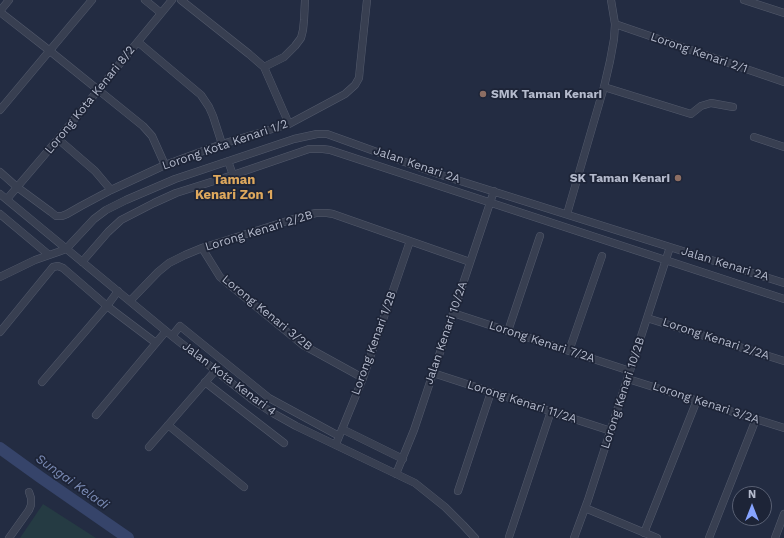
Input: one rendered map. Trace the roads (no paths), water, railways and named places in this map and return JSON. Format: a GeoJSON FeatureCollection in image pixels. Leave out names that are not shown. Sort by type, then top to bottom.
{"type":"FeatureCollection","features":[{"type":"Feature","properties":{"kind":"street"},"geometry":{"type":"LineString","coordinates":[[9,0],[0,12],[143,126],[152,136],[165,165]]}},
{"type":"Feature","properties":{"kind":"street"},"geometry":{"type":"LineString","coordinates":[[0,110],[92,0]]}},
{"type":"Feature","properties":{"kind":"street"},"geometry":{"type":"LineString","coordinates":[[145,0],[161,13]]}},
{"type":"Feature","properties":{"kind":"street","name":"Lorong Kota Kenari 8/2"},"geometry":{"type":"LineString","coordinates":[[7,199],[172,0]]}},
{"type":"Feature","properties":{"kind":"street"},"geometry":{"type":"LineString","coordinates":[[180,0],[249,54],[264,68],[289,124]]}},
{"type":"Feature","properties":{"kind":"street"},"geometry":{"type":"LineString","coordinates":[[264,68],[284,57],[301,38],[305,0]]}},
{"type":"Feature","properties":{"kind":"street","name":"Lorong Kota Kenari 1/2"},"geometry":{"type":"LineString","coordinates":[[0,172],[17,187],[56,216],[62,216],[111,190],[165,165],[222,144],[289,124],[345,94],[355,85],[359,78],[367,0]]}},
{"type":"Feature","properties":{"kind":"street"},"geometry":{"type":"LineString","coordinates":[[567,214],[604,87],[614,39],[615,24],[610,0]]}},
{"type":"Feature","properties":{"kind":"street"},"geometry":{"type":"LineString","coordinates":[[744,0],[784,13]]}},
{"type":"Feature","properties":{"kind":"street","name":"Lorong Kenari 2/1"},"geometry":{"type":"LineString","coordinates":[[615,24],[784,82]]}},
{"type":"Feature","properties":{"kind":"street"},"geometry":{"type":"LineString","coordinates":[[138,42],[201,95],[213,116],[222,144]]}},
{"type":"Feature","properties":{"kind":"street"},"geometry":{"type":"LineString","coordinates":[[604,87],[691,114],[701,106],[711,103],[733,107]]}},
{"type":"Feature","properties":{"kind":"street","name":"Jalan Kenari 2A"},"geometry":{"type":"LineString","coordinates":[[66,249],[94,219],[106,210],[126,200],[175,179],[228,161],[306,136],[327,134],[438,174],[784,283]]}},
{"type":"Feature","properties":{"kind":"street"},"geometry":{"type":"LineString","coordinates":[[754,137],[784,147]]}},
{"type":"Feature","properties":{"kind":"street"},"geometry":{"type":"LineString","coordinates":[[58,139],[95,172],[111,190]]}},
{"type":"Feature","properties":{"kind":"street","name":"Jalan Kenari 2A"},"geometry":{"type":"LineString","coordinates":[[82,262],[108,232],[121,220],[154,202],[176,193],[309,149],[323,148],[784,299]]}},
{"type":"Feature","properties":{"kind":"street"},"geometry":{"type":"LineString","coordinates":[[228,161],[232,175]]}},
{"type":"Feature","properties":{"kind":"street","name":"Jalan Kenari 10/2A"},"geometry":{"type":"LineString","coordinates":[[396,474],[414,430],[494,191]]}},
{"type":"Feature","properties":{"kind":"street","name":"Jalan Kota Kenari 4"},"geometry":{"type":"LineString","coordinates":[[0,194],[172,336],[253,400],[296,426],[415,483],[445,507],[475,538]]}},
{"type":"Feature","properties":{"kind":"street","name":"Lorong Kenari 2/2B"},"geometry":{"type":"LineString","coordinates":[[130,301],[158,272],[169,263],[184,255],[202,248],[316,213],[333,214],[470,262]]}},
{"type":"Feature","properties":{"kind":"street"},"geometry":{"type":"LineString","coordinates":[[0,214],[48,255]]}},
{"type":"Feature","properties":{"kind":"street"},"geometry":{"type":"LineString","coordinates":[[508,331],[540,236]]}},
{"type":"Feature","properties":{"kind":"street","name":"Lorong Kenari 1/2B"},"geometry":{"type":"LineString","coordinates":[[336,444],[363,378],[410,241]]}},
{"type":"Feature","properties":{"kind":"street","name":"Lorong Kenari 10/2B"},"geometry":{"type":"LineString","coordinates":[[574,538],[611,431],[670,247]]}},
{"type":"Feature","properties":{"kind":"street","name":"Lorong Kenari 3/2B"},"geometry":{"type":"LineString","coordinates":[[202,248],[220,277],[303,345],[363,378]]}},
{"type":"Feature","properties":{"kind":"street"},"geometry":{"type":"LineString","coordinates":[[0,277],[36,260],[66,249]]}},
{"type":"Feature","properties":{"kind":"street"},"geometry":{"type":"LineString","coordinates":[[568,351],[602,256]]}},
{"type":"Feature","properties":{"kind":"street"},"geometry":{"type":"LineString","coordinates":[[0,332],[53,267],[56,266],[63,268],[107,306],[156,343]]}},
{"type":"Feature","properties":{"kind":"street"},"geometry":{"type":"LineString","coordinates":[[42,382],[118,291]]}},
{"type":"Feature","properties":{"kind":"street","name":"Lorong Kenari 7/2A"},"geometry":{"type":"LineString","coordinates":[[453,313],[568,351],[629,375]]}},
{"type":"Feature","properties":{"kind":"street","name":"Lorong Kenari 2/2A"},"geometry":{"type":"LineString","coordinates":[[648,318],[784,361]]}},
{"type":"Feature","properties":{"kind":"street"},"geometry":{"type":"LineString","coordinates":[[172,336],[180,326],[269,398],[340,432],[403,459]]}},
{"type":"Feature","properties":{"kind":"street"},"geometry":{"type":"LineString","coordinates":[[96,415],[166,331]]}},
{"type":"Feature","properties":{"kind":"street"},"geometry":{"type":"LineString","coordinates":[[149,447],[215,371]]}},
{"type":"Feature","properties":{"kind":"street","name":"Lorong Kenari 11/2A"},"geometry":{"type":"LineString","coordinates":[[433,373],[611,431]]}},
{"type":"Feature","properties":{"kind":"street","name":"Lorong Kenari 3/2A"},"geometry":{"type":"LineString","coordinates":[[629,375],[697,400],[784,428]]}},
{"type":"Feature","properties":{"kind":"street"},"geometry":{"type":"LineString","coordinates":[[205,382],[284,443]]}},
{"type":"Feature","properties":{"kind":"street"},"geometry":{"type":"LineString","coordinates":[[458,491],[491,392]]}},
{"type":"Feature","properties":{"kind":"street"},"geometry":{"type":"LineString","coordinates":[[644,533],[697,400]]}},
{"type":"Feature","properties":{"kind":"street"},"geometry":{"type":"LineString","coordinates":[[509,536],[551,411]]}},
{"type":"Feature","properties":{"kind":"street"},"geometry":{"type":"LineString","coordinates":[[709,538],[756,419]]}},
{"type":"Feature","properties":{"kind":"street"},"geometry":{"type":"LineString","coordinates":[[168,425],[244,487]]}},
{"type":"Feature","properties":{"kind":"street"},"geometry":{"type":"LineString","coordinates":[[9,538],[29,510],[31,505],[30,492]]}},
{"type":"Feature","properties":{"kind":"street"},"geometry":{"type":"LineString","coordinates":[[585,508],[657,538]]}},
{"type":"Feature","properties":{"kind":"street"},"geometry":{"type":"LineString","coordinates":[[774,538],[784,514]]}},
{"type":"Feature","properties":{"kind":"waterway","name":"Sungai Keladi"},"geometry":{"type":"LineString","coordinates":[[0,448],[128,538]]}},
{"type":"Feature","properties":{"kind":"place","name":"SMK Taman Kenari"},"geometry":{"type":"Point","coordinates":[483,94]}},
{"type":"Feature","properties":{"kind":"place","name":"SK Taman Kenari"},"geometry":{"type":"Point","coordinates":[678,178]}},
{"type":"Feature","properties":{"kind":"district","name":"Taman Kenari Zon 1"},"geometry":{"type":"Point","coordinates":[234,188]}}]}
